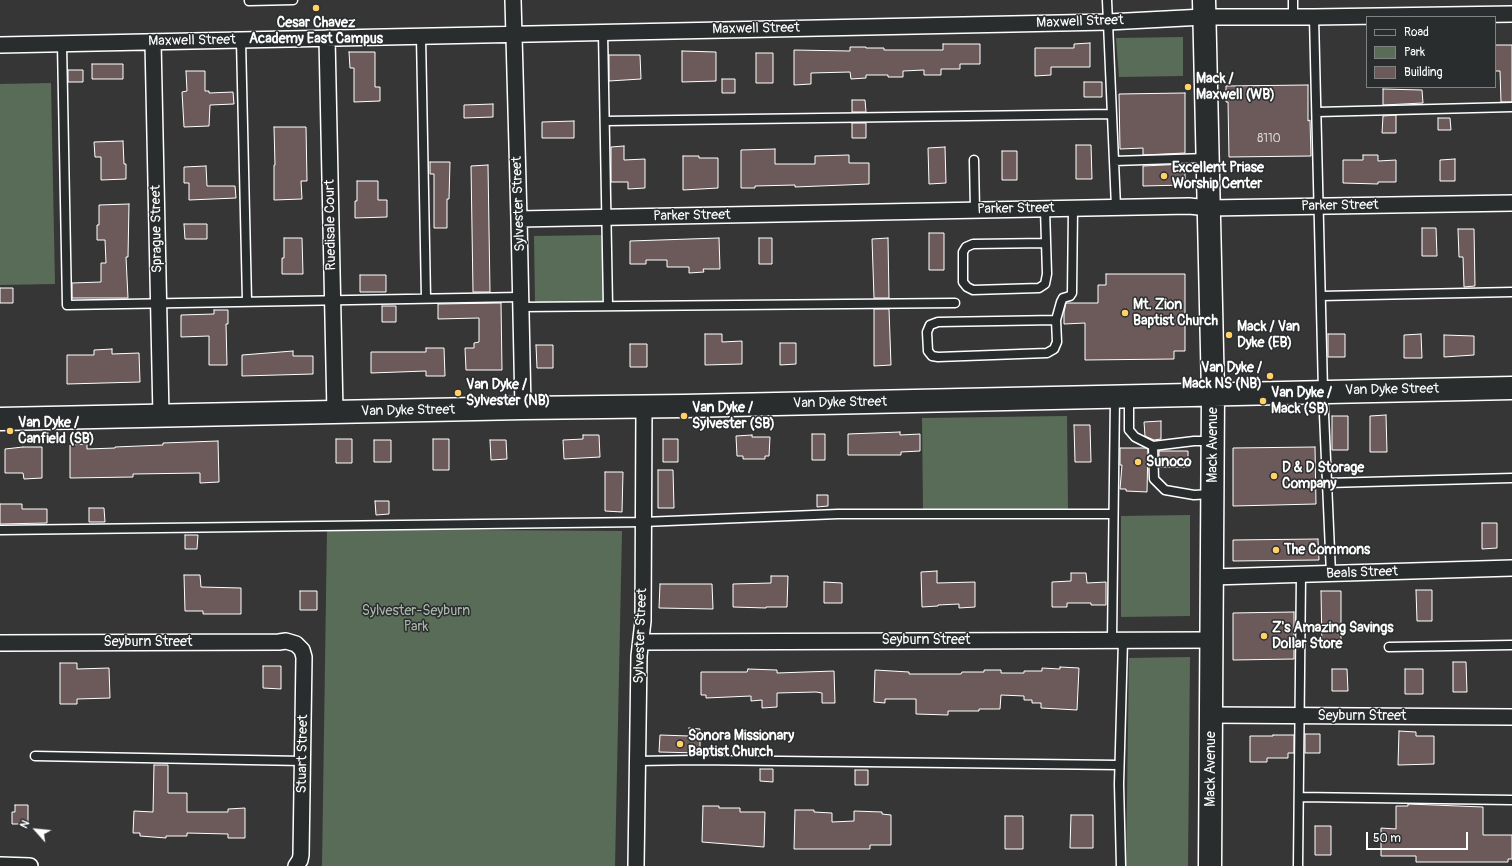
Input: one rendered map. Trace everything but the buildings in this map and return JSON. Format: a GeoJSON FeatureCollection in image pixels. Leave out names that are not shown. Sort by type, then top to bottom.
{"type":"FeatureCollection","features":[{"type":"Feature","properties":{"kind":"main road","name":"Mack Avenue"},"geometry":{"type":"LineString","coordinates":[[1204,9],[1213,393],[1210,866]]}},
{"type":"Feature","properties":{"kind":"main road","name":"Van Dyke Street"},"geometry":{"type":"LineString","coordinates":[[0,419],[523,408],[644,407],[1213,393],[1512,388]]}},
{"type":"Feature","properties":{"kind":"street","name":"Sylvester Street"},"geometry":{"type":"LineString","coordinates":[[513,0],[520,219],[523,408]]}},
{"type":"Feature","properties":{"kind":"street","name":"Maxwell Street"},"geometry":{"type":"LineString","coordinates":[[0,45],[1108,22],[1204,9],[1293,17],[1366,16]]}},
{"type":"Feature","properties":{"kind":"street","name":"Maxwell Street"},"geometry":{"type":"LineString","coordinates":[[1380,16],[1512,14]]}},
{"type":"Feature","properties":{"kind":"street","name":"Ruedisale Court"},"geometry":{"type":"LineString","coordinates":[[327,38],[334,412]]}},
{"type":"Feature","properties":{"kind":"street","name":"Sprague Street"},"geometry":{"type":"LineString","coordinates":[[153,42],[160,416]]}},
{"type":"Feature","properties":{"kind":"street","name":"Parker Street"},"geometry":{"type":"LineString","coordinates":[[520,219],[1073,208],[1195,206],[1209,208],[1512,202]]}},
{"type":"Feature","properties":{"kind":"street","name":"Sylvester Street"},"geometry":{"type":"LineString","coordinates":[[636,866],[639,656],[643,621],[644,407]]}},
{"type":"Feature","properties":{"kind":"street","name":"Beals Street"},"geometry":{"type":"LineString","coordinates":[[1212,577],[1512,568]]}},
{"type":"Feature","properties":{"kind":"street","name":"Seyburn Street"},"geometry":{"type":"LineString","coordinates":[[641,642],[1212,640]]}},
{"type":"Feature","properties":{"kind":"street","name":"Seyburn Street"},"geometry":{"type":"LineString","coordinates":[[0,643],[286,641],[296,644]]}},
{"type":"Feature","properties":{"kind":"street","name":"Stuart Street"},"geometry":{"type":"LineString","coordinates":[[296,644],[302,650],[304,657],[301,855],[296,866]]}},
{"type":"Feature","properties":{"kind":"street","name":"Seyburn Street"},"geometry":{"type":"LineString","coordinates":[[1211,715],[1512,717]]}},
{"type":"Feature","properties":{"kind":"street"},"geometry":{"type":"LineString","coordinates":[[0,866],[30,866]]}},
{"type":"Feature","properties":{"kind":"lane"},"geometry":{"type":"LineString","coordinates":[[249,1],[294,0]]}},
{"type":"Feature","properties":{"kind":"lane"},"geometry":{"type":"LineString","coordinates":[[1107,0],[1116,208]]}},
{"type":"Feature","properties":{"kind":"lane"},"geometry":{"type":"LineString","coordinates":[[1293,0],[1293,17]]}},
{"type":"Feature","properties":{"kind":"lane"},"geometry":{"type":"LineString","coordinates":[[1314,17],[1320,206],[1323,391],[1331,574]]}},
{"type":"Feature","properties":{"kind":"lane"},"geometry":{"type":"LineString","coordinates":[[603,32],[608,217],[608,306]]}},
{"type":"Feature","properties":{"kind":"lane"},"geometry":{"type":"LineString","coordinates":[[421,36],[426,298]]}},
{"type":"Feature","properties":{"kind":"lane"},"geometry":{"type":"LineString","coordinates":[[241,40],[247,301]]}},
{"type":"Feature","properties":{"kind":"lane"},"geometry":{"type":"LineString","coordinates":[[62,44],[67,305],[426,298],[608,306],[955,302]]}},
{"type":"Feature","properties":{"kind":"lane"},"geometry":{"type":"LineString","coordinates":[[1317,112],[1512,107]]}},
{"type":"Feature","properties":{"kind":"lane"},"geometry":{"type":"LineString","coordinates":[[605,121],[1112,114]]}},
{"type":"Feature","properties":{"kind":"lane"},"geometry":{"type":"LineString","coordinates":[[1114,161],[1208,158]]}},
{"type":"Feature","properties":{"kind":"lane"},"geometry":{"type":"LineString","coordinates":[[974,160],[975,210]]}},
{"type":"Feature","properties":{"kind":"lane"},"geometry":{"type":"LineString","coordinates":[[1056,320],[938,322],[930,325],[927,332],[928,350],[932,356],[938,357],[1047,353],[1054,349],[1057,342],[1056,320],[1063,298],[1070,296],[1072,293],[1073,208]]}},
{"type":"Feature","properties":{"kind":"lane"},"geometry":{"type":"LineString","coordinates":[[1045,209],[1046,243],[1045,284],[1038,288],[973,290],[967,287],[963,282],[963,252],[966,247],[973,244],[1046,243]]}},
{"type":"Feature","properties":{"kind":"lane"},"geometry":{"type":"LineString","coordinates":[[1321,296],[1512,292]]}},
{"type":"Feature","properties":{"kind":"lane"},"geometry":{"type":"LineString","coordinates":[[1122,396],[1129,430],[1135,438],[1153,446],[1194,441],[1213,441]]}},
{"type":"Feature","properties":{"kind":"lane"},"geometry":{"type":"LineString","coordinates":[[1121,866],[1113,514],[1122,396]]}},
{"type":"Feature","properties":{"kind":"lane"},"geometry":{"type":"LineString","coordinates":[[1153,446],[1154,479],[1165,490],[1194,495],[1212,494]]}},
{"type":"Feature","properties":{"kind":"lane"},"geometry":{"type":"LineString","coordinates":[[1327,483],[1512,478]]}},
{"type":"Feature","properties":{"kind":"lane"},"geometry":{"type":"LineString","coordinates":[[0,530],[643,522],[838,514],[1113,514]]}},
{"type":"Feature","properties":{"kind":"lane"},"geometry":{"type":"LineString","coordinates":[[1298,866],[1301,575]]}},
{"type":"Feature","properties":{"kind":"lane"},"geometry":{"type":"LineString","coordinates":[[1389,647],[1512,645]]}},
{"type":"Feature","properties":{"kind":"lane"},"geometry":{"type":"LineString","coordinates":[[34,756],[303,761]]}},
{"type":"Feature","properties":{"kind":"lane"},"geometry":{"type":"LineString","coordinates":[[637,760],[1119,765]]}},
{"type":"Feature","properties":{"kind":"lane"},"geometry":{"type":"LineString","coordinates":[[1299,797],[1512,800]]}},
{"type":"Feature","properties":{"kind":"green space"},"geometry":{"type":"Polygon","coordinates":[[[1183,37],[1183,76],[1119,77],[1116,38],[1183,37]]]}},
{"type":"Feature","properties":{"kind":"green space"},"geometry":{"type":"Polygon","coordinates":[[[51,83],[55,284],[0,285],[0,84],[51,83]]]}},
{"type":"Feature","properties":{"kind":"green space"},"geometry":{"type":"Polygon","coordinates":[[[603,235],[604,302],[535,303],[534,236],[603,235]]]}},
{"type":"Feature","properties":{"kind":"green space"},"geometry":{"type":"Polygon","coordinates":[[[1067,416],[1068,510],[923,512],[922,418],[1067,416]]]}},
{"type":"Feature","properties":{"kind":"green space"},"geometry":{"type":"Polygon","coordinates":[[[1190,515],[1190,616],[1121,617],[1121,516],[1190,515]]]}},
{"type":"Feature","properties":{"kind":"green space","name":"Sylvester-Seyburn Park"},"geometry":{"type":"Polygon","coordinates":[[[327,529],[622,531],[615,866],[322,866],[327,529]]]}},
{"type":"Feature","properties":{"kind":"green space"},"geometry":{"type":"Polygon","coordinates":[[[1190,657],[1188,866],[1126,866],[1129,658],[1190,657]]]}},
{"type":"Feature","properties":{"kind":"place","name":"Cesar Chavez Academy East Campus"},"geometry":{"type":"Point","coordinates":[316,8]}},
{"type":"Feature","properties":{"kind":"place","name":"Mack / Maxwell (WB)"},"geometry":{"type":"Point","coordinates":[1188,87]}},
{"type":"Feature","properties":{"kind":"place","name":"Excellent Priase Worship Center"},"geometry":{"type":"Point","coordinates":[1164,176]}},
{"type":"Feature","properties":{"kind":"place","name":"Mt. Zion Baptist Church"},"geometry":{"type":"Point","coordinates":[1125,313]}},
{"type":"Feature","properties":{"kind":"place","name":"Mack / Van Dyke (EB)"},"geometry":{"type":"Point","coordinates":[1229,335]}},
{"type":"Feature","properties":{"kind":"place","name":"Van Dyke / Mack NS (NB)"},"geometry":{"type":"Point","coordinates":[1270,376]}},
{"type":"Feature","properties":{"kind":"place","name":"Van Dyke / Sylvester (NB)"},"geometry":{"type":"Point","coordinates":[458,393]}},
{"type":"Feature","properties":{"kind":"place","name":"Van Dyke / Mack (SB)"},"geometry":{"type":"Point","coordinates":[1263,401]}},
{"type":"Feature","properties":{"kind":"place","name":"Van Dyke / Sylvester (SB)"},"geometry":{"type":"Point","coordinates":[684,416]}},
{"type":"Feature","properties":{"kind":"place","name":"Van Dyke / Canfield (SB)"},"geometry":{"type":"Point","coordinates":[10,431]}},
{"type":"Feature","properties":{"kind":"place","name":"Sunoco"},"geometry":{"type":"Point","coordinates":[1138,462]}},
{"type":"Feature","properties":{"kind":"place","name":"D & D Storage Company"},"geometry":{"type":"Point","coordinates":[1274,476]}},
{"type":"Feature","properties":{"kind":"place","name":"The Commons"},"geometry":{"type":"Point","coordinates":[1276,550]}},
{"type":"Feature","properties":{"kind":"place","name":"Z's Amazing Savings Dollar Store"},"geometry":{"type":"Point","coordinates":[1264,636]}},
{"type":"Feature","properties":{"kind":"place","name":"Sonora Missionary Baptist Church"},"geometry":{"type":"Point","coordinates":[680,744]}}]}
